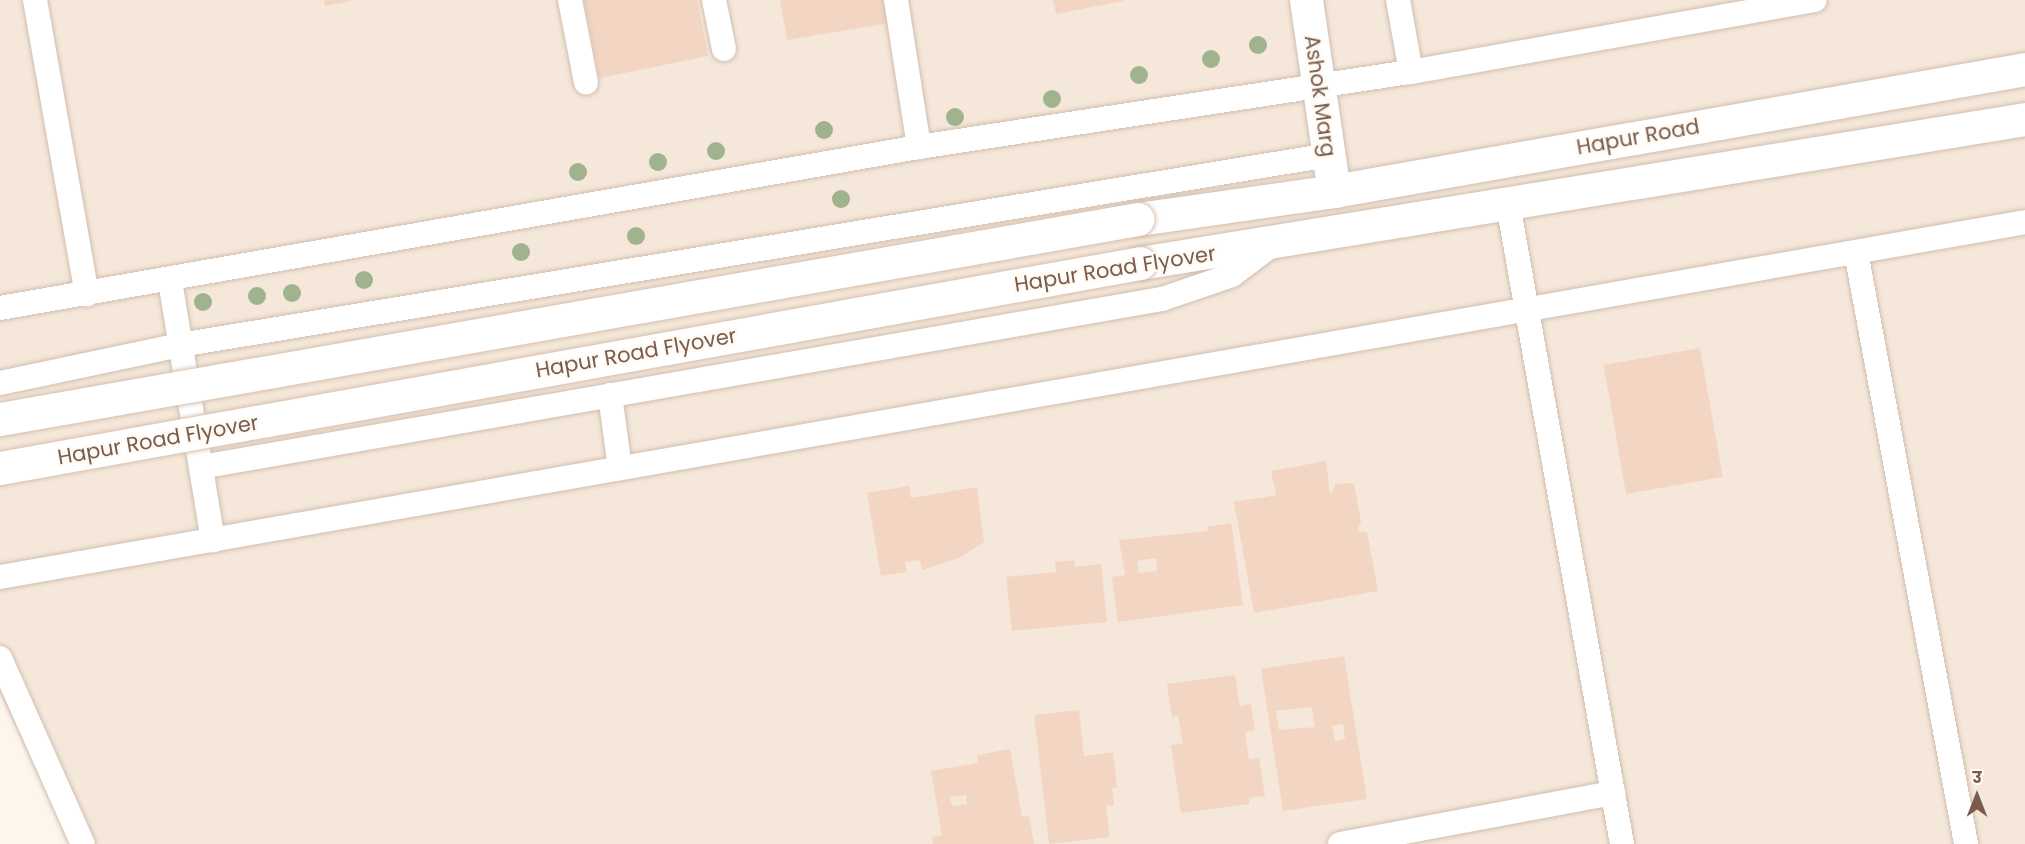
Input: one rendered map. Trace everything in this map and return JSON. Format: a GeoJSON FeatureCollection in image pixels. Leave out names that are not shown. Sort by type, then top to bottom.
{"type":"FeatureCollection","features":[{"type":"Feature","properties":{"kind":"main road","name":"Ashok Marg"},"geometry":{"type":"LineString","coordinates":[[1306,0],[1334,191]]}},
{"type":"Feature","properties":{"kind":"main road","name":"Hapur Road"},"geometry":{"type":"LineString","coordinates":[[1251,205],[2025,69]]}},
{"type":"Feature","properties":{"kind":"main road"},"geometry":{"type":"LineString","coordinates":[[1273,244],[2025,118]]}},
{"type":"Feature","properties":{"kind":"main road","name":"Hapur Road Flyover"},"geometry":{"type":"LineString","coordinates":[[0,419],[1138,219],[1251,205]]}},
{"type":"Feature","properties":{"kind":"main road","name":"Hapur Road Flyover"},"geometry":{"type":"LineString","coordinates":[[0,468],[1140,263],[1273,244]]}},
{"type":"Feature","properties":{"kind":"street"},"geometry":{"type":"LineString","coordinates":[[35,0],[87,294]]}},
{"type":"Feature","properties":{"kind":"street"},"geometry":{"type":"LineString","coordinates":[[570,0],[586,82]]}},
{"type":"Feature","properties":{"kind":"street"},"geometry":{"type":"LineString","coordinates":[[714,0],[724,49]]}},
{"type":"Feature","properties":{"kind":"street"},"geometry":{"type":"LineString","coordinates":[[896,0],[919,147]]}},
{"type":"Feature","properties":{"kind":"street"},"geometry":{"type":"LineString","coordinates":[[1398,0],[1411,72]]}},
{"type":"Feature","properties":{"kind":"street"},"geometry":{"type":"LineString","coordinates":[[0,308],[170,281],[919,147],[1411,72],[1815,0]]}},
{"type":"Feature","properties":{"kind":"street"},"geometry":{"type":"LineString","coordinates":[[0,383],[180,345],[1329,156]]}},
{"type":"Feature","properties":{"kind":"street"},"geometry":{"type":"LineString","coordinates":[[1132,187],[1166,195],[1251,205]]}},
{"type":"Feature","properties":{"kind":"street"},"geometry":{"type":"LineString","coordinates":[[1508,204],[1622,844]]}},
{"type":"Feature","properties":{"kind":"street"},"geometry":{"type":"LineString","coordinates":[[0,577],[2025,222]]}},
{"type":"Feature","properties":{"kind":"street"},"geometry":{"type":"LineString","coordinates":[[201,467],[1162,299],[1232,275],[1273,244]]}},
{"type":"Feature","properties":{"kind":"street"},"geometry":{"type":"LineString","coordinates":[[1856,252],[1966,844]]}},
{"type":"Feature","properties":{"kind":"street"},"geometry":{"type":"LineString","coordinates":[[170,281],[213,540]]}},
{"type":"Feature","properties":{"kind":"street"},"geometry":{"type":"LineString","coordinates":[[610,395],[620,468]]}},
{"type":"Feature","properties":{"kind":"street"},"geometry":{"type":"LineString","coordinates":[[0,658],[83,844]]}},
{"type":"Feature","properties":{"kind":"street"},"geometry":{"type":"LineString","coordinates":[[1340,844],[1612,793]]}},
{"type":"Feature","properties":{"kind":"shaded area"},"geometry":{"type":"Polygon","coordinates":[[[0,0],[2025,0],[2025,844],[70,844],[0,694],[0,0]]]}},
{"type":"Feature","properties":{"kind":"building"},"geometry":{"type":"Polygon","coordinates":[[[324,0],[351,0],[351,1],[325,6],[324,0]]]}},
{"type":"Feature","properties":{"kind":"building"},"geometry":{"type":"Polygon","coordinates":[[[584,0],[697,0],[708,56],[600,78],[584,0]]]}},
{"type":"Feature","properties":{"kind":"building"},"geometry":{"type":"Polygon","coordinates":[[[780,0],[886,0],[890,23],[787,40],[780,0]]]}},
{"type":"Feature","properties":{"kind":"building"},"geometry":{"type":"Polygon","coordinates":[[[1053,0],[1123,0],[1123,1],[1056,14],[1053,0]]]}},
{"type":"Feature","properties":{"kind":"building"},"geometry":{"type":"Polygon","coordinates":[[[1700,348],[1723,477],[1626,494],[1603,365],[1700,348]]]}},
{"type":"Feature","properties":{"kind":"building"},"geometry":{"type":"Polygon","coordinates":[[[1326,461],[1330,495],[1336,484],[1354,483],[1361,522],[1357,531],[1367,532],[1378,591],[1254,613],[1234,502],[1276,495],[1271,471],[1326,461]]]}},
{"type":"Feature","properties":{"kind":"building"},"geometry":{"type":"Polygon","coordinates":[[[909,486],[911,498],[977,487],[984,542],[961,557],[922,570],[920,560],[905,562],[907,572],[881,576],[867,493],[909,486]]]}},
{"type":"Feature","properties":{"kind":"building"},"geometry":{"type":"Polygon","coordinates":[[[1231,523],[1243,605],[1118,622],[1112,577],[1125,575],[1119,540],[1208,531],[1207,527],[1231,523]],[[1156,558],[1137,561],[1139,573],[1157,571],[1156,558]]]}},
{"type":"Feature","properties":{"kind":"building"},"geometry":{"type":"Polygon","coordinates":[[[1074,560],[1075,567],[1101,564],[1107,622],[1012,631],[1006,577],[1056,572],[1055,562],[1074,560]]]}},
{"type":"Feature","properties":{"kind":"building"},"geometry":{"type":"Polygon","coordinates":[[[1344,656],[1367,799],[1283,811],[1261,669],[1344,656]],[[1312,707],[1276,711],[1279,730],[1315,727],[1312,707]],[[1343,724],[1332,726],[1335,741],[1345,739],[1343,724]]]}},
{"type":"Feature","properties":{"kind":"building"},"geometry":{"type":"Polygon","coordinates":[[[1235,675],[1240,706],[1251,704],[1255,730],[1245,732],[1249,759],[1259,758],[1265,796],[1249,798],[1249,804],[1181,813],[1171,745],[1183,744],[1178,716],[1172,717],[1167,684],[1235,675]]]}},
{"type":"Feature","properties":{"kind":"building"},"geometry":{"type":"Polygon","coordinates":[[[1079,710],[1084,756],[1113,752],[1117,787],[1112,788],[1114,805],[1106,806],[1110,837],[1049,844],[1034,715],[1079,710]]]}},
{"type":"Feature","properties":{"kind":"building"},"geometry":{"type":"Polygon","coordinates":[[[1010,749],[1022,817],[1029,816],[1034,844],[933,844],[932,837],[942,835],[931,771],[978,763],[977,755],[1010,749]],[[966,795],[950,797],[952,806],[967,804],[966,795]]]}}]}
